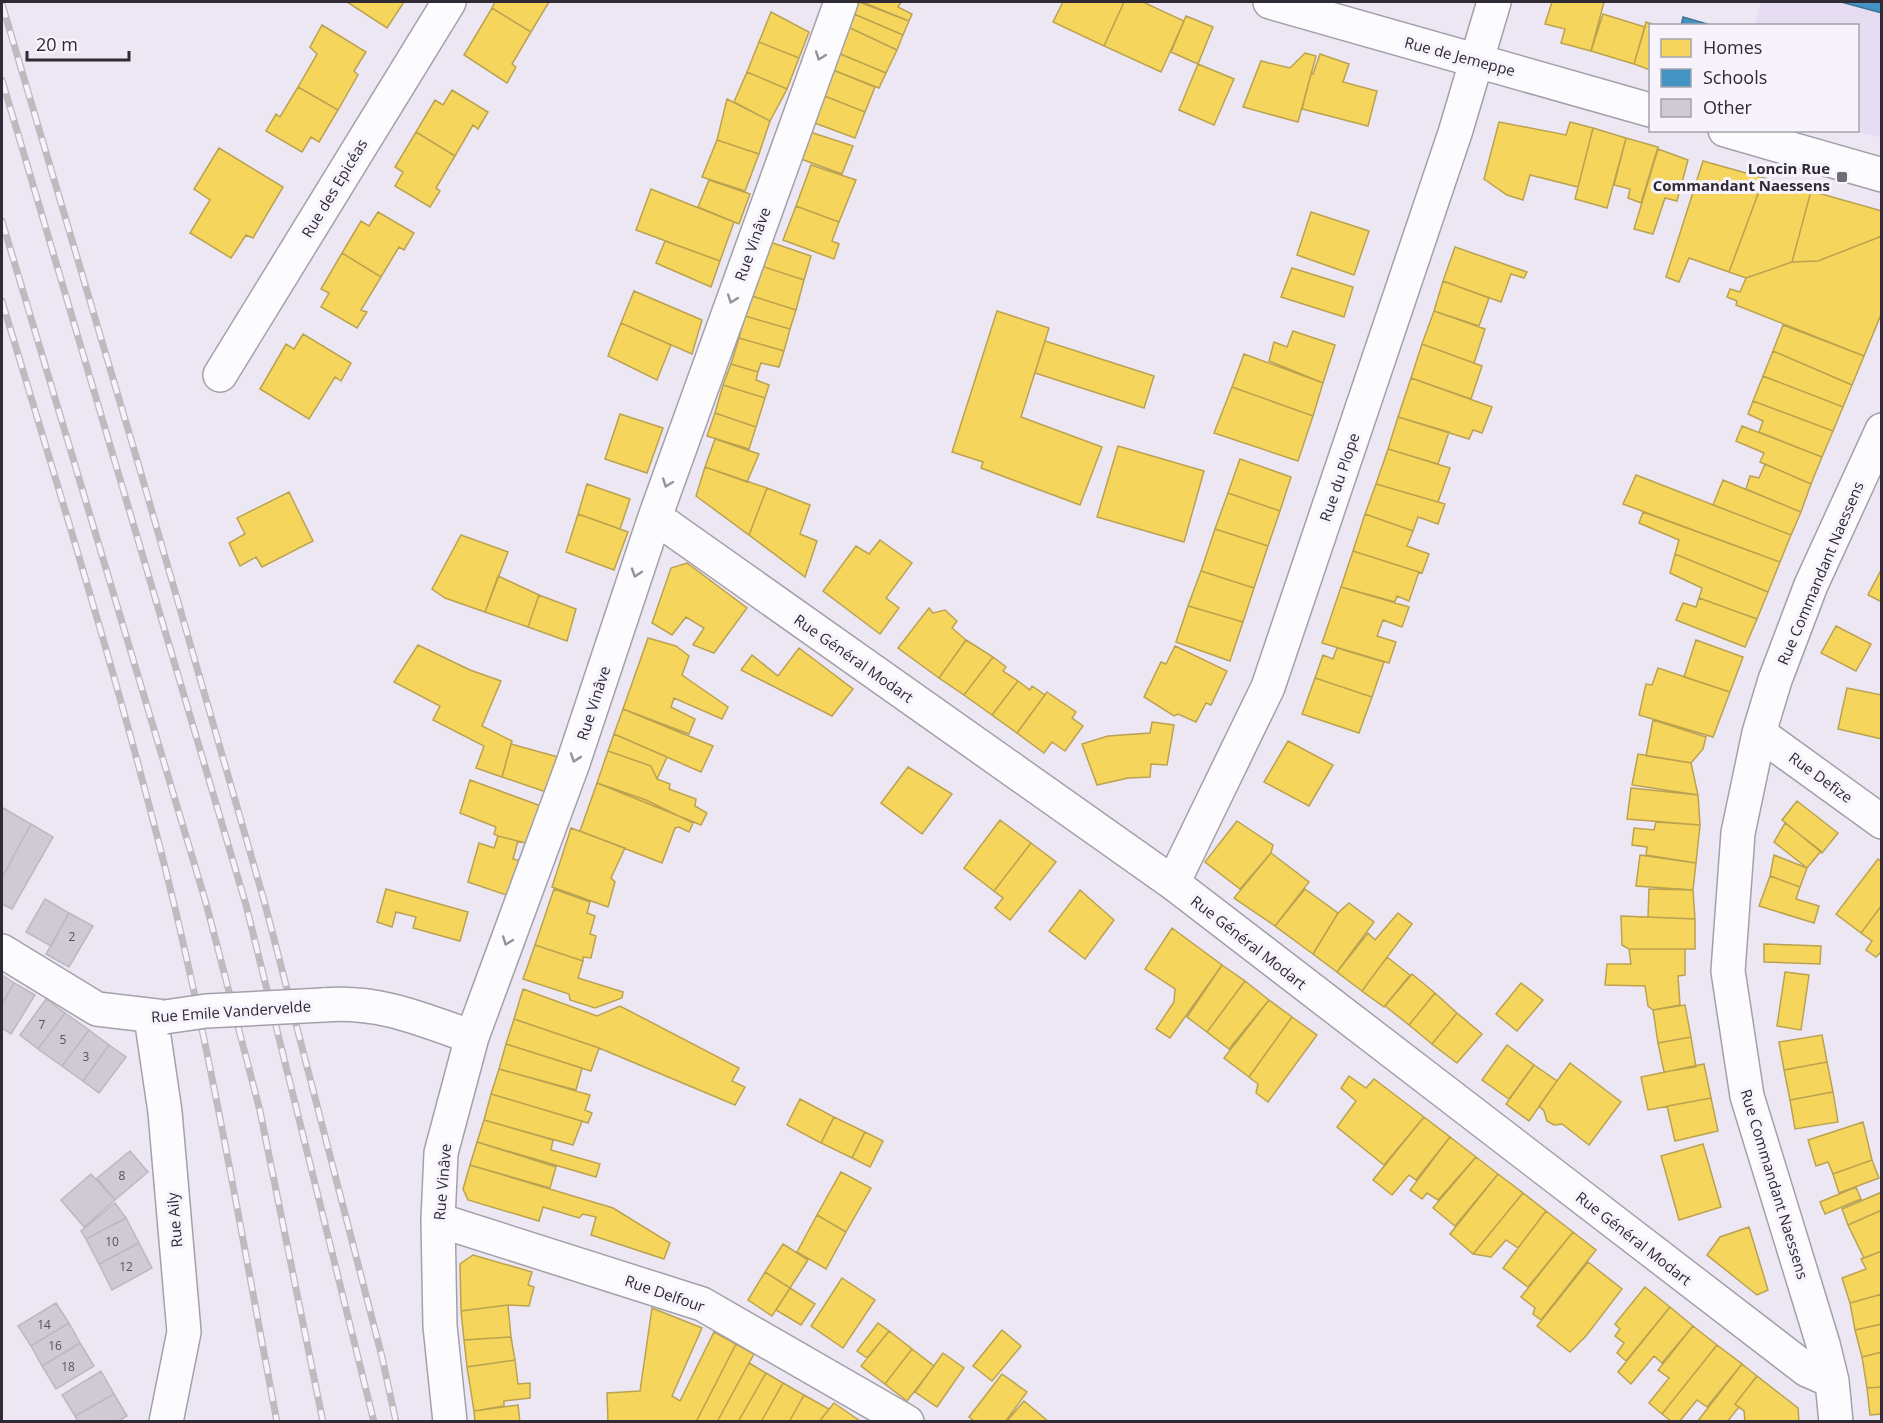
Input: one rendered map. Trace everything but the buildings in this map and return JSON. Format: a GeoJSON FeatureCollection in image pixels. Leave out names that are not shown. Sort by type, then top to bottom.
{"type":"FeatureCollection","features":[{"type":"Feature","properties":{"kind":"street","name":"Rue des Epicéas"},"geometry":{"type":"LineString","coordinates":[[220,375],[449,2]]}},
{"type":"Feature","properties":{"kind":"street","name":"Rue Vinâve"},"geometry":{"type":"LineString","coordinates":[[450,1422],[440,1326],[438,1220],[441,1153],[472,1037],[573,763],[655,517],[841,2]]}},
{"type":"Feature","properties":{"kind":"street","name":"Rue de Jemeppe"},"geometry":{"type":"LineString","coordinates":[[1270,2],[1391,38],[1476,58],[1649,110]]}},
{"type":"Feature","properties":{"kind":"street","name":"Rue du Plope"},"geometry":{"type":"LineString","coordinates":[[1173,884],[1268,687],[1455,133],[1494,2]]}},
{"type":"Feature","properties":{"kind":"street"},"geometry":{"type":"LineString","coordinates":[[1732,132],[1881,175]]}},
{"type":"Feature","properties":{"kind":"street","name":"Rue Commandant Naessens"},"geometry":{"type":"LineString","coordinates":[[1836,1422],[1832,1381],[1823,1344],[1747,1096],[1728,971],[1738,833],[1760,733],[1775,680],[1811,585],[1881,430]]}},
{"type":"Feature","properties":{"kind":"street","name":"Rue Général Modart"},"geometry":{"type":"LineString","coordinates":[[655,517],[1173,884],[1797,1363],[1832,1381]]}},
{"type":"Feature","properties":{"kind":"street","name":"Rue Defize"},"geometry":{"type":"LineString","coordinates":[[1760,733],[1881,822]]}},
{"type":"Feature","properties":{"kind":"street","name":"Rue Emile Vandervelde"},"geometry":{"type":"LineString","coordinates":[[2,951],[97,1009],[158,1017],[206,1011],[343,1003],[389,1008],[472,1037]]}},
{"type":"Feature","properties":{"kind":"street","name":"Rue Aily"},"geometry":{"type":"LineString","coordinates":[[158,1017],[184,1332],[166,1422]]}},
{"type":"Feature","properties":{"kind":"street","name":"Rue Delfour"},"geometry":{"type":"LineString","coordinates":[[438,1220],[702,1304],[907,1422]]}},
{"type":"Feature","properties":{"kind":"shaded area"},"geometry":{"type":"Polygon","coordinates":[[[1761,2],[1881,2],[1881,137],[1858,132],[1859,24],[1755,24],[1761,2]]]}},
{"type":"Feature","properties":{"kind":"railway"},"geometry":{"type":"LineString","coordinates":[[2,4],[265,904],[382,1357],[396,1422]]}},
{"type":"Feature","properties":{"kind":"railway"},"geometry":{"type":"LineString","coordinates":[[2,80],[246,905],[374,1422]]}},
{"type":"Feature","properties":{"kind":"railway"},"geometry":{"type":"LineString","coordinates":[[2,221],[206,903],[260,1111],[323,1422]]}},
{"type":"Feature","properties":{"kind":"railway"},"geometry":{"type":"LineString","coordinates":[[2,301],[114,677],[174,904],[216,1097],[277,1422]]}},
{"type":"Feature","properties":{"kind":"place","name":"Loncin Rue Commandant Naessens"},"geometry":{"type":"Point","coordinates":[1842,177]}}]}
